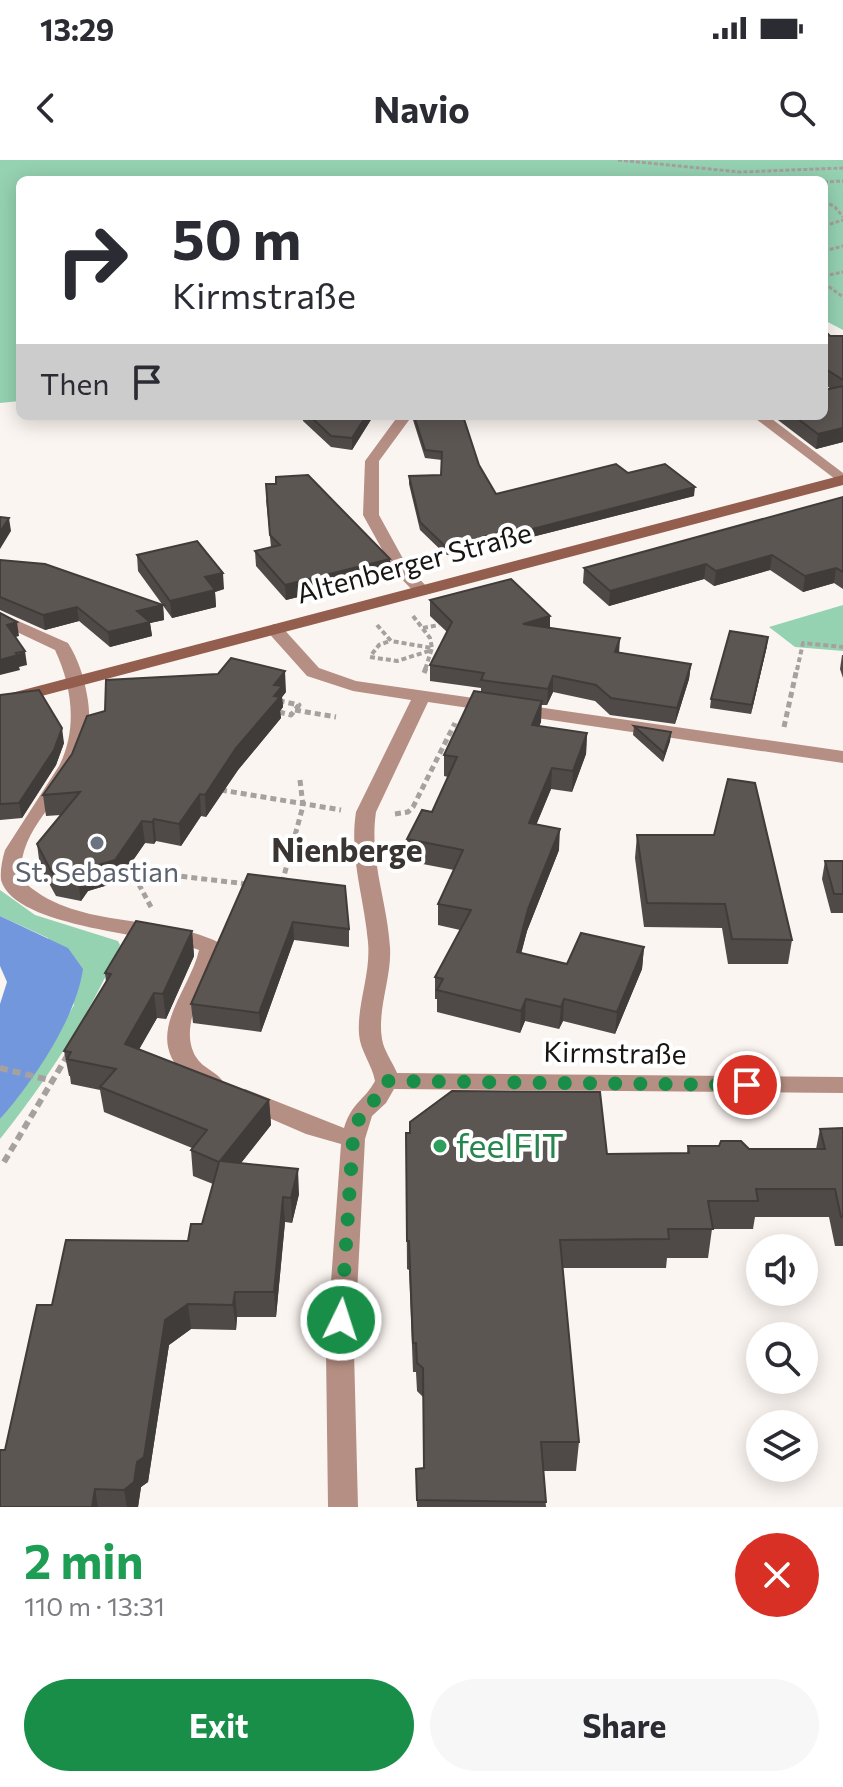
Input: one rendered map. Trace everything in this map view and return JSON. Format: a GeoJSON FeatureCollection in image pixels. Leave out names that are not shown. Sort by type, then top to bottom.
{"type":"FeatureCollection","features":[{"type":"Feature","properties":{"kind":"main road","name":"Altenberger Straße"},"geometry":{"type":"LineString","coordinates":[[0,702],[843,480]]}},
{"type":"Feature","properties":{"kind":"street"},"geometry":{"type":"LineString","coordinates":[[402,420],[372,461],[371,515],[400,568],[422,590]]}},
{"type":"Feature","properties":{"kind":"street"},"geometry":{"type":"LineString","coordinates":[[764,420],[843,480]]}},
{"type":"Feature","properties":{"kind":"street"},"geometry":{"type":"LineString","coordinates":[[0,618],[62,647],[82,717],[76,751],[67,770],[13,838],[5,868],[9,878],[19,890],[54,909],[202,943],[211,950],[184,1007],[178,1041],[195,1074],[300,1122],[353,1139]]}},
{"type":"Feature","properties":{"kind":"street"},"geometry":{"type":"LineString","coordinates":[[274,629],[313,672],[353,686],[843,757]]}},
{"type":"Feature","properties":{"kind":"street"},"geometry":{"type":"LineString","coordinates":[[343,1507],[340,1351],[353,1139],[361,1112],[378,1097],[387,1081],[383,1063],[370,1038],[380,965],[376,916],[362,852],[366,812],[418,696]]}},
{"type":"Feature","properties":{"kind":"street","name":"Kirmstraße"},"geometry":{"type":"LineString","coordinates":[[387,1081],[843,1085]]}},
{"type":"Feature","properties":{"kind":"path"},"geometry":{"type":"LineString","coordinates":[[618,160],[720,171],[843,168]]}},
{"type":"Feature","properties":{"kind":"path"},"geometry":{"type":"LineString","coordinates":[[828,203],[835,207],[843,219]]}},
{"type":"Feature","properties":{"kind":"path"},"geometry":{"type":"LineString","coordinates":[[361,606],[391,641]]}},
{"type":"Feature","properties":{"kind":"path"},"geometry":{"type":"LineString","coordinates":[[411,615],[432,641],[418,696]]}},
{"type":"Feature","properties":{"kind":"path"},"geometry":{"type":"LineString","coordinates":[[423,628],[439,625]]}},
{"type":"Feature","properties":{"kind":"path"},"geometry":{"type":"LineString","coordinates":[[391,641],[432,649],[397,661],[371,656],[379,645],[391,641]]}},
{"type":"Feature","properties":{"kind":"path"},"geometry":{"type":"LineString","coordinates":[[779,749],[803,643],[843,647]]}},
{"type":"Feature","properties":{"kind":"path"},"geometry":{"type":"LineString","coordinates":[[426,668],[436,670]]}},
{"type":"Feature","properties":{"kind":"path"},"geometry":{"type":"LineString","coordinates":[[279,712],[291,715],[299,705],[280,701]]}},
{"type":"Feature","properties":{"kind":"path"},"geometry":{"type":"LineString","coordinates":[[213,788],[303,806],[408,812],[465,703]]}},
{"type":"Feature","properties":{"kind":"path"},"geometry":{"type":"LineString","coordinates":[[295,710],[336,717]]}},
{"type":"Feature","properties":{"kind":"path"},"geometry":{"type":"LineString","coordinates":[[440,754],[452,756]]}},
{"type":"Feature","properties":{"kind":"path"},"geometry":{"type":"LineString","coordinates":[[281,887],[303,806],[300,780]]}},
{"type":"Feature","properties":{"kind":"path"},"geometry":{"type":"LineString","coordinates":[[166,936],[136,879],[144,872],[250,884]]}},
{"type":"Feature","properties":{"kind":"path"},"geometry":{"type":"LineString","coordinates":[[4,1162],[77,1040]]}},
{"type":"Feature","properties":{"kind":"path"},"geometry":{"type":"LineString","coordinates":[[0,1068],[53,1081]]}},
{"type":"Feature","properties":{"kind":"green space"},"geometry":{"type":"Polygon","coordinates":[[[0,160],[843,160],[843,330],[828,322],[828,176],[16,176],[16,401],[0,403],[0,160]]]}},
{"type":"Feature","properties":{"kind":"green space"},"geometry":{"type":"Polygon","coordinates":[[[843,605],[843,651],[795,647],[769,627],[843,605]]]}},
{"type":"Feature","properties":{"kind":"green space"},"geometry":{"type":"Polygon","coordinates":[[[0,890],[35,915],[118,941],[120,945],[66,1046],[0,1139],[0,1119],[40,1063],[74,1005],[48,938],[0,916],[0,890]]]}},
{"type":"Feature","properties":{"kind":"water"},"geometry":{"type":"Polygon","coordinates":[[[0,916],[68,948],[83,969],[72,1008],[51,1048],[26,1087],[0,1119],[0,1004],[7,982],[0,966],[0,916]]]}},
{"type":"Feature","properties":{"kind":"building"},"geometry":{"type":"Polygon","coordinates":[[[828,334],[843,336],[843,380],[828,371],[828,334]]]}},
{"type":"Feature","properties":{"kind":"building"},"geometry":{"type":"Polygon","coordinates":[[[843,386],[843,428],[818,434],[799,420],[828,420],[828,389],[843,386]]]}},
{"type":"Feature","properties":{"kind":"building"},"geometry":{"type":"Polygon","coordinates":[[[314,420],[363,420],[352,438],[331,436],[314,420]]]}},
{"type":"Feature","properties":{"kind":"building"},"geometry":{"type":"Polygon","coordinates":[[[415,420],[464,420],[479,465],[496,494],[616,464],[628,473],[665,464],[695,487],[513,534],[509,530],[446,547],[420,522],[409,476],[441,475],[442,452],[425,450],[415,420]]]}},
{"type":"Feature","properties":{"kind":"building"},"geometry":{"type":"Polygon","coordinates":[[[308,475],[390,559],[285,585],[255,551],[280,545],[270,535],[266,484],[276,484],[276,477],[308,475]]]}},
{"type":"Feature","properties":{"kind":"building"},"geometry":{"type":"Polygon","coordinates":[[[843,497],[843,572],[836,568],[805,576],[772,555],[716,571],[706,564],[610,591],[584,568],[843,497]]]}},
{"type":"Feature","properties":{"kind":"building"},"geometry":{"type":"Polygon","coordinates":[[[0,517],[9,518],[0,532],[0,517]]]}},
{"type":"Feature","properties":{"kind":"building"},"geometry":{"type":"Polygon","coordinates":[[[197,541],[223,573],[205,577],[215,590],[170,601],[137,555],[197,541]]]}},
{"type":"Feature","properties":{"kind":"building"},"geometry":{"type":"Polygon","coordinates":[[[0,560],[45,564],[163,605],[137,611],[150,622],[108,632],[77,607],[43,615],[0,597],[0,560]]]}},
{"type":"Feature","properties":{"kind":"building"},"geometry":{"type":"Polygon","coordinates":[[[511,579],[550,616],[523,624],[620,638],[615,652],[691,664],[677,708],[611,698],[596,685],[553,676],[548,689],[481,680],[484,673],[430,665],[452,622],[430,600],[511,579]]]}},
{"type":"Feature","properties":{"kind":"building"},"geometry":{"type":"Polygon","coordinates":[[[0,613],[17,622],[7,625],[25,651],[0,660],[0,613]]]}},
{"type":"Feature","properties":{"kind":"building"},"geometry":{"type":"Polygon","coordinates":[[[730,631],[768,637],[752,705],[711,699],[730,631]]]}},
{"type":"Feature","properties":{"kind":"building"},"geometry":{"type":"Polygon","coordinates":[[[231,658],[285,671],[274,685],[282,686],[274,696],[280,697],[236,748],[205,795],[200,794],[179,824],[154,819],[152,822],[142,821],[115,860],[85,869],[78,879],[52,873],[37,844],[80,792],[43,795],[72,754],[87,716],[105,711],[106,680],[218,674],[231,658]]]}},
{"type":"Feature","properties":{"kind":"building"},"geometry":{"type":"Polygon","coordinates":[[[39,690],[62,728],[54,750],[19,803],[0,804],[0,695],[39,690]]]}},
{"type":"Feature","properties":{"kind":"building"},"geometry":{"type":"Polygon","coordinates":[[[474,691],[542,701],[532,725],[587,733],[573,771],[552,768],[529,823],[560,829],[528,909],[517,952],[567,964],[581,933],[644,947],[617,1012],[564,999],[561,1007],[526,999],[521,1011],[437,990],[443,979],[435,977],[471,910],[438,904],[463,850],[407,839],[422,810],[432,812],[457,757],[444,755],[474,691]]]}},
{"type":"Feature","properties":{"kind":"building"},"geometry":{"type":"Polygon","coordinates":[[[634,726],[671,732],[664,753],[634,726]]]}},
{"type":"Feature","properties":{"kind":"building"},"geometry":{"type":"Polygon","coordinates":[[[728,779],[755,783],[792,940],[732,939],[725,904],[647,903],[637,835],[714,835],[728,779]]]}},
{"type":"Feature","properties":{"kind":"building"},"geometry":{"type":"Polygon","coordinates":[[[825,861],[843,861],[843,894],[834,894],[825,861]]]}},
{"type":"Feature","properties":{"kind":"building"},"geometry":{"type":"Polygon","coordinates":[[[248,874],[345,886],[349,929],[293,922],[259,1013],[191,1004],[248,874]]]}},
{"type":"Feature","properties":{"kind":"building"},"geometry":{"type":"Polygon","coordinates":[[[136,921],[192,931],[163,994],[154,993],[125,1044],[269,1100],[220,1161],[298,1169],[291,1198],[283,1197],[274,1292],[235,1292],[233,1305],[188,1304],[165,1320],[144,1457],[137,1462],[134,1482],[124,1490],[95,1489],[92,1507],[0,1507],[0,1450],[5,1450],[37,1305],[52,1305],[66,1240],[188,1241],[191,1224],[202,1224],[219,1162],[191,1150],[207,1130],[100,1087],[116,1069],[67,1059],[71,1052],[64,1051],[111,974],[105,973],[136,921]]]}},
{"type":"Feature","properties":{"kind":"building"},"geometry":{"type":"Polygon","coordinates":[[[452,1091],[600,1092],[607,1154],[689,1153],[688,1146],[719,1146],[721,1141],[741,1141],[749,1149],[825,1149],[820,1129],[843,1128],[843,1217],[835,1189],[756,1189],[758,1201],[708,1201],[713,1229],[668,1229],[669,1239],[560,1240],[579,1442],[541,1442],[546,1502],[417,1500],[416,1469],[424,1468],[423,1368],[417,1363],[416,1343],[413,1343],[407,1241],[406,1133],[410,1133],[410,1122],[452,1091]]]}},
{"type":"Feature","properties":{"kind":"place","name":"St. Sebastian"},"geometry":{"type":"Point","coordinates":[97,843]}},
{"type":"Feature","properties":{"kind":"place","name":"feelFIT"},"geometry":{"type":"Point","coordinates":[440,1146]}},
{"type":"Feature","properties":{"kind":"district","name":"Nienberge"},"geometry":{"type":"Point","coordinates":[347,851]}},
{"type":"Feature","properties":{"kind":"route"},"geometry":{"type":"LineString","coordinates":[[341,1320],[353,1139],[361,1112],[385,1089],[387,1081],[747,1085]]}}]}
